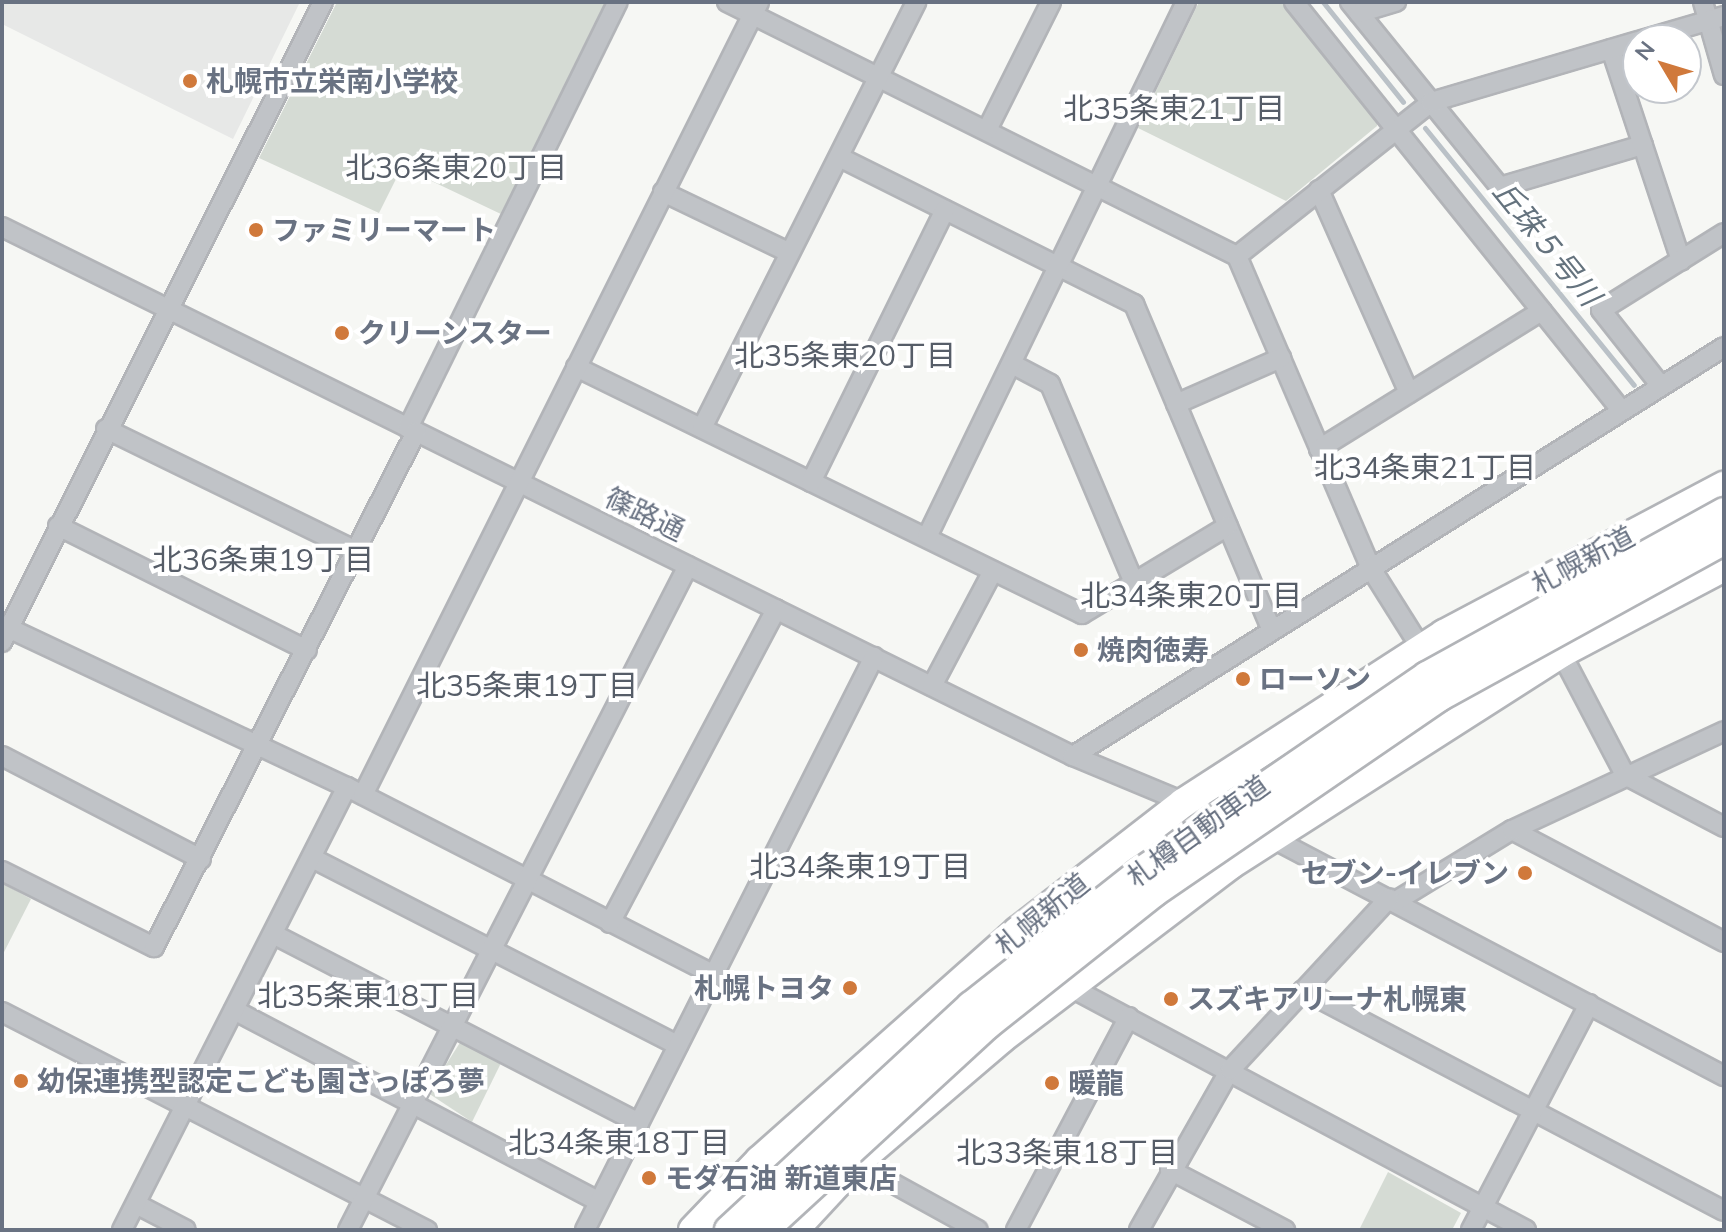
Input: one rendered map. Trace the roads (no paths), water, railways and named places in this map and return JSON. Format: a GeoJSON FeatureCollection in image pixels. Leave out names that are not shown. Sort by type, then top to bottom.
{"type":"FeatureCollection","features":[{"type":"Feature","properties":{"kind":"highway","name":"札幌新道"},"geometry":{"type":"LineString","coordinates":[[693,1230],[760,1160],[1018,931],[1183,803],[1421,648],[1724,486]]}},
{"type":"Feature","properties":{"kind":"highway","name":"札樽自動車道"},"geometry":{"type":"LineString","coordinates":[[729,1230],[971,1006],[1138,874],[1427,676],[1724,512]]}},
{"type":"Feature","properties":{"kind":"highway","name":"札樽自動車道"},"geometry":{"type":"LineString","coordinates":[[764,1230],[988,1024],[1166,884],[1439,697],[1724,540]]}},
{"type":"Feature","properties":{"kind":"highway"},"geometry":{"type":"LineString","coordinates":[[794,1230],[856,1163],[1068,986],[1270,837],[1561,653],[1724,567]]}},
{"type":"Feature","properties":{"kind":"street"},"geometry":{"type":"LineString","coordinates":[[323,2],[4,632],[355,791],[713,974]]}},
{"type":"Feature","properties":{"kind":"street"},"geometry":{"type":"LineString","coordinates":[[2,871],[154,947],[356,551],[618,2]]}},
{"type":"Feature","properties":{"kind":"street"},"geometry":{"type":"LineString","coordinates":[[727,2],[756,8],[879,77],[1237,256],[1370,567],[1421,648]]}},
{"type":"Feature","properties":{"kind":"street"},"geometry":{"type":"LineString","coordinates":[[702,428],[916,2]]}},
{"type":"Feature","properties":{"kind":"street"},"geometry":{"type":"LineString","coordinates":[[987,130],[1051,2]]}},
{"type":"Feature","properties":{"kind":"street"},"geometry":{"type":"LineString","coordinates":[[927,537],[1186,2]]}},
{"type":"Feature","properties":{"kind":"street"},"geometry":{"type":"LineString","coordinates":[[1294,2],[1622,411]]}},
{"type":"Feature","properties":{"kind":"street"},"geometry":{"type":"LineString","coordinates":[[1355,8],[1396,2]]}},
{"type":"Feature","properties":{"kind":"street"},"geometry":{"type":"LineString","coordinates":[[1703,2],[1716,18],[1724,75]]}},
{"type":"Feature","properties":{"kind":"street"},"geometry":{"type":"LineString","coordinates":[[122,1230],[312,858],[355,791],[519,482],[756,8]]}},
{"type":"Feature","properties":{"kind":"street"},"geometry":{"type":"LineString","coordinates":[[1355,8],[1500,187],[1643,145]]}},
{"type":"Feature","properties":{"kind":"street"},"geometry":{"type":"LineString","coordinates":[[1696,24],[1716,18]]}},
{"type":"Feature","properties":{"kind":"street"},"geometry":{"type":"LineString","coordinates":[[1237,256],[1431,102],[1622,46]]}},
{"type":"Feature","properties":{"kind":"street"},"geometry":{"type":"LineString","coordinates":[[1611,49],[1681,261]]}},
{"type":"Feature","properties":{"kind":"street"},"geometry":{"type":"LineString","coordinates":[[839,157],[1134,304],[1271,629]]}},
{"type":"Feature","properties":{"kind":"street"},"geometry":{"type":"LineString","coordinates":[[1319,190],[1409,393]]}},
{"type":"Feature","properties":{"kind":"street"},"geometry":{"type":"LineString","coordinates":[[663,192],[788,252]]}},
{"type":"Feature","properties":{"kind":"street"},"geometry":{"type":"LineString","coordinates":[[811,482],[945,210]]}},
{"type":"Feature","properties":{"kind":"street","name":"篠路通"},"geometry":{"type":"LineString","coordinates":[[2,227],[1073,756],[1270,837],[1724,1076]]}},
{"type":"Feature","properties":{"kind":"street"},"geometry":{"type":"LineString","coordinates":[[1661,386],[1601,310],[1724,233]]}},
{"type":"Feature","properties":{"kind":"street"},"geometry":{"type":"LineString","coordinates":[[1319,449],[1542,311]]}},
{"type":"Feature","properties":{"kind":"street"},"geometry":{"type":"LineString","coordinates":[[1073,756],[1724,347]]}},
{"type":"Feature","properties":{"kind":"street"},"geometry":{"type":"LineString","coordinates":[[1176,404],[1281,358]]}},
{"type":"Feature","properties":{"kind":"street"},"geometry":{"type":"LineString","coordinates":[[1012,364],[1050,384],[1134,583]]}},
{"type":"Feature","properties":{"kind":"street"},"geometry":{"type":"LineString","coordinates":[[576,367],[1082,614],[1228,526]]}},
{"type":"Feature","properties":{"kind":"street"},"geometry":{"type":"LineString","coordinates":[[106,429],[356,551]]}},
{"type":"Feature","properties":{"kind":"street"},"geometry":{"type":"LineString","coordinates":[[58,526],[307,650]]}},
{"type":"Feature","properties":{"kind":"street"},"geometry":{"type":"LineString","coordinates":[[348,1230],[688,566]]}},
{"type":"Feature","properties":{"kind":"street"},"geometry":{"type":"LineString","coordinates":[[932,686],[993,571]]}},
{"type":"Feature","properties":{"kind":"street"},"geometry":{"type":"LineString","coordinates":[[610,923],[776,609]]}},
{"type":"Feature","properties":{"kind":"street"},"geometry":{"type":"LineString","coordinates":[[1561,653],[1625,775],[1724,827]]}},
{"type":"Feature","properties":{"kind":"street"},"geometry":{"type":"LineString","coordinates":[[585,1230],[874,657]]}},
{"type":"Feature","properties":{"kind":"street"},"geometry":{"type":"LineString","coordinates":[[1139,1230],[1170,1170],[1230,1070],[1392,899],[1512,830],[1724,731]]}},
{"type":"Feature","properties":{"kind":"street"},"geometry":{"type":"LineString","coordinates":[[2,756],[201,859]]}},
{"type":"Feature","properties":{"kind":"street"},"geometry":{"type":"LineString","coordinates":[[1512,830],[1724,942]]}},
{"type":"Feature","properties":{"kind":"street"},"geometry":{"type":"LineString","coordinates":[[312,858],[678,1045]]}},
{"type":"Feature","properties":{"kind":"street"},"geometry":{"type":"LineString","coordinates":[[273,934],[639,1123]]}},
{"type":"Feature","properties":{"kind":"street"},"geometry":{"type":"LineString","coordinates":[[1068,986],[1526,1230]]}},
{"type":"Feature","properties":{"kind":"street"},"geometry":{"type":"LineString","coordinates":[[1303,990],[1724,1211]]}},
{"type":"Feature","properties":{"kind":"street"},"geometry":{"type":"LineString","coordinates":[[1471,1230],[1589,1004]]}},
{"type":"Feature","properties":{"kind":"street"},"geometry":{"type":"LineString","coordinates":[[234,1010],[599,1202]]}},
{"type":"Feature","properties":{"kind":"street"},"geometry":{"type":"LineString","coordinates":[[2,1012],[427,1230]]}},
{"type":"Feature","properties":{"kind":"street"},"geometry":{"type":"LineString","coordinates":[[1016,1230],[1129,1017]]}},
{"type":"Feature","properties":{"kind":"street"},"geometry":{"type":"LineString","coordinates":[[856,1163],[978,1230]]}},
{"type":"Feature","properties":{"kind":"street"},"geometry":{"type":"LineString","coordinates":[[1170,1170],[1285,1230]]}},
{"type":"Feature","properties":{"kind":"street"},"geometry":{"type":"LineString","coordinates":[[136,1204],[186,1230]]}},
{"type":"Feature","properties":{"kind":"waterway","name":"丘珠５号川"},"geometry":{"type":"LineString","coordinates":[[1323,2],[1403,102]]}},
{"type":"Feature","properties":{"kind":"waterway","name":"丘珠５号川"},"geometry":{"type":"LineString","coordinates":[[1425,128],[1634,385]]}},
{"type":"Feature","properties":{"kind":"place","name":"札幌市立栄南小学校"},"geometry":{"type":"Point","coordinates":[190,81]}},
{"type":"Feature","properties":{"kind":"place","name":"ファミリーマート"},"geometry":{"type":"Point","coordinates":[256,230]}},
{"type":"Feature","properties":{"kind":"place","name":"クリーンスター"},"geometry":{"type":"Point","coordinates":[342,333]}},
{"type":"Feature","properties":{"kind":"place","name":"焼肉徳寿"},"geometry":{"type":"Point","coordinates":[1081,650]}},
{"type":"Feature","properties":{"kind":"place","name":"ローソン"},"geometry":{"type":"Point","coordinates":[1243,679]}},
{"type":"Feature","properties":{"kind":"place","name":"セブン-イレブン"},"geometry":{"type":"Point","coordinates":[1525,873]}},
{"type":"Feature","properties":{"kind":"place","name":"札幌トヨタ"},"geometry":{"type":"Point","coordinates":[850,988]}},
{"type":"Feature","properties":{"kind":"place","name":"スズキアリーナ札幌東"},"geometry":{"type":"Point","coordinates":[1171,999]}},
{"type":"Feature","properties":{"kind":"place","name":"幼保連携型認定こども園さっぽろ夢"},"geometry":{"type":"Point","coordinates":[21,1081]}},
{"type":"Feature","properties":{"kind":"place","name":"暖龍"},"geometry":{"type":"Point","coordinates":[1052,1083]}},
{"type":"Feature","properties":{"kind":"place","name":"モダ石油 新道東店"},"geometry":{"type":"Point","coordinates":[649,1178]}},
{"type":"Feature","properties":{"kind":"district","name":"北35条東21丁目"},"geometry":{"type":"Point","coordinates":[1174,108]}},
{"type":"Feature","properties":{"kind":"district","name":"北36条東20丁目"},"geometry":{"type":"Point","coordinates":[456,167]}},
{"type":"Feature","properties":{"kind":"district","name":"北35条東20丁目"},"geometry":{"type":"Point","coordinates":[845,355]}},
{"type":"Feature","properties":{"kind":"district","name":"北34条東21丁目"},"geometry":{"type":"Point","coordinates":[1425,467]}},
{"type":"Feature","properties":{"kind":"district","name":"北36条東19丁目"},"geometry":{"type":"Point","coordinates":[263,559]}},
{"type":"Feature","properties":{"kind":"district","name":"北34条東20丁目"},"geometry":{"type":"Point","coordinates":[1191,595]}},
{"type":"Feature","properties":{"kind":"district","name":"北35条東19丁目"},"geometry":{"type":"Point","coordinates":[527,685]}},
{"type":"Feature","properties":{"kind":"district","name":"北34条東19丁目"},"geometry":{"type":"Point","coordinates":[860,866]}},
{"type":"Feature","properties":{"kind":"district","name":"北35条東18丁目"},"geometry":{"type":"Point","coordinates":[368,995]}},
{"type":"Feature","properties":{"kind":"district","name":"北34条東18丁目"},"geometry":{"type":"Point","coordinates":[619,1142]}},
{"type":"Feature","properties":{"kind":"district","name":"北33条東18丁目"},"geometry":{"type":"Point","coordinates":[1067,1152]}}]}
